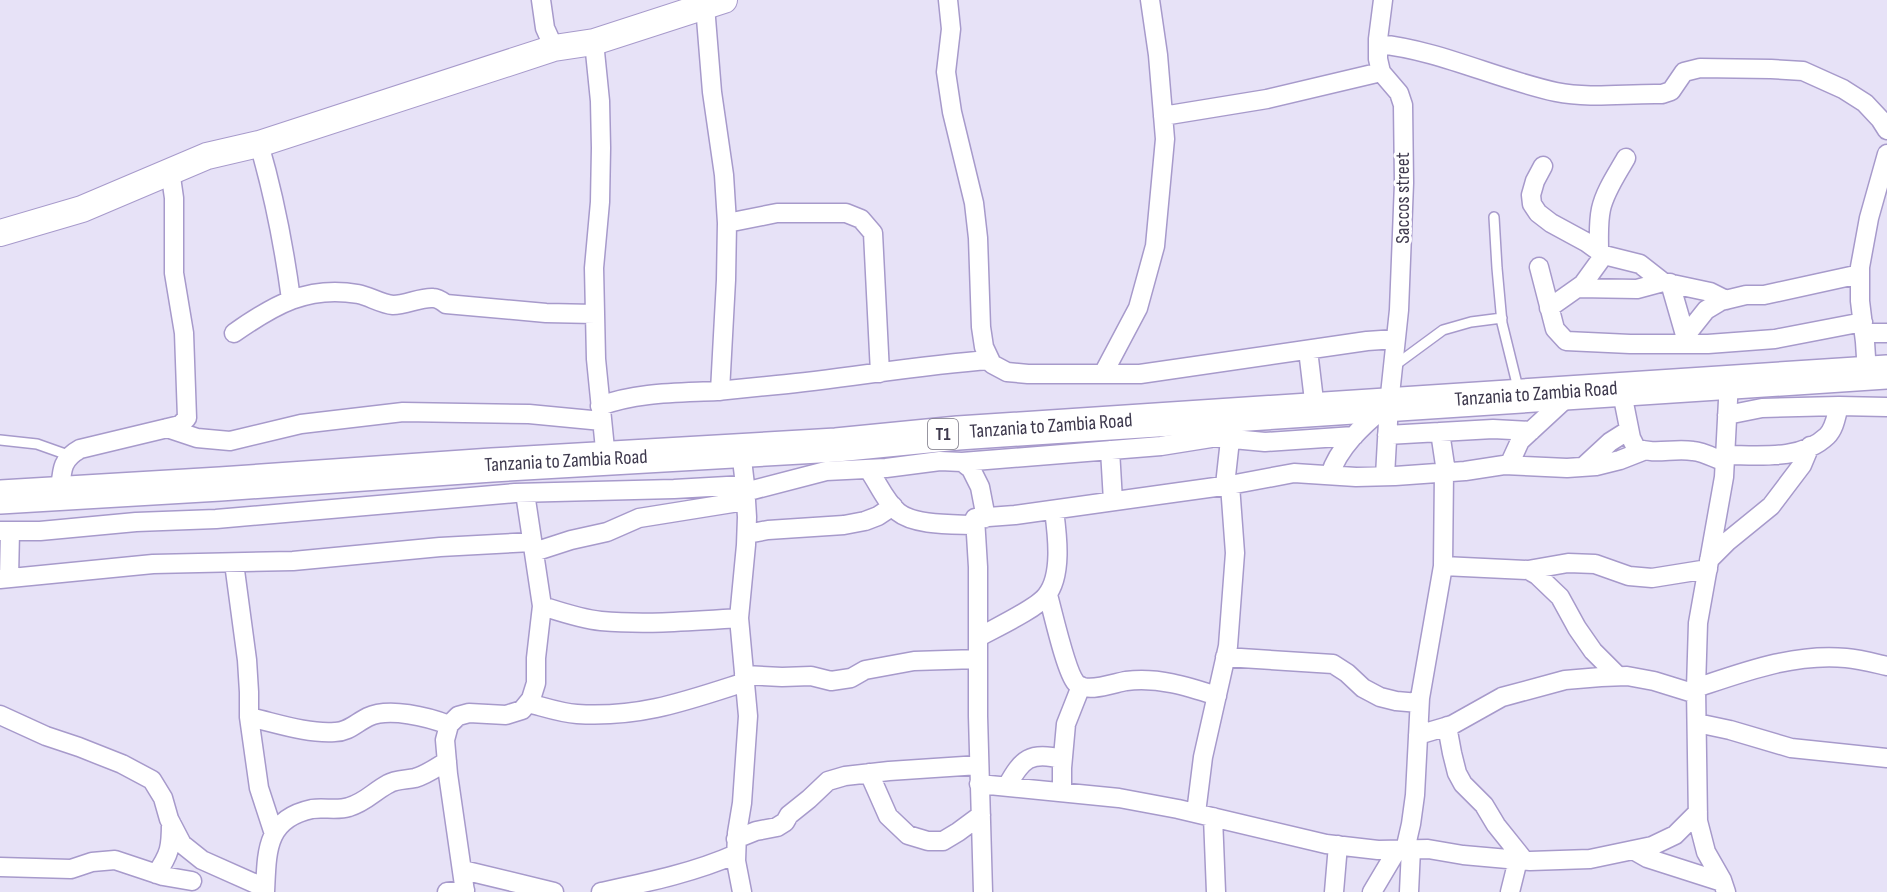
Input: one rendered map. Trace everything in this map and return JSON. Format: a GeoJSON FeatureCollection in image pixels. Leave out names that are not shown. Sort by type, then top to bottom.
{"type":"FeatureCollection","features":[{"type":"Feature","properties":{"kind":"highway","name":"Tanzania to Zambia Road"},"geometry":{"type":"LineString","coordinates":[[0,497],[492,465],[836,446],[958,433],[1315,409],[1388,419],[1519,395],[1877,373]]}},
{"type":"Feature","properties":{"kind":"street"},"geometry":{"type":"LineString","coordinates":[[541,0],[545,28],[554,48]]}},
{"type":"Feature","properties":{"kind":"street"},"geometry":{"type":"LineString","coordinates":[[948,0],[951,29],[946,72],[952,112],[974,203],[978,238],[981,327],[984,347],[993,364],[1007,372],[1028,374],[1140,374],[1396,339]]}},
{"type":"Feature","properties":{"kind":"street"},"geometry":{"type":"LineString","coordinates":[[1103,374],[1138,308],[1155,246],[1165,139],[1158,55],[1150,0]]}},
{"type":"Feature","properties":{"kind":"street"},"geometry":{"type":"LineString","coordinates":[[1163,116],[1267,99],[1381,72],[1378,44],[1383,0]]}},
{"type":"Feature","properties":{"kind":"street"},"geometry":{"type":"LineString","coordinates":[[0,233],[82,209],[207,156],[260,144],[554,48],[594,42],[706,4],[712,92],[724,175],[727,223],[720,391]]}},
{"type":"Feature","properties":{"kind":"street"},"geometry":{"type":"LineString","coordinates":[[594,42],[600,101],[601,148],[600,202],[594,268],[595,314],[606,459]]}},
{"type":"Feature","properties":{"kind":"street"},"geometry":{"type":"LineString","coordinates":[[1378,44],[1425,52],[1551,91],[1596,96],[1662,94],[1671,91],[1684,72],[1700,68],[1803,71],[1843,89],[1865,103],[1887,130]]}},
{"type":"Feature","properties":{"kind":"street","name":"Saccos street"},"geometry":{"type":"LineString","coordinates":[[1381,72],[1399,93],[1403,105],[1403,249],[1385,476]]}},
{"type":"Feature","properties":{"kind":"street"},"geometry":{"type":"LineString","coordinates":[[260,144],[286,260],[291,299]]}},
{"type":"Feature","properties":{"kind":"street"},"geometry":{"type":"LineString","coordinates":[[1877,373],[1864,328],[1860,301],[1860,267],[1869,218],[1887,154]]}},
{"type":"Feature","properties":{"kind":"street"},"geometry":{"type":"LineString","coordinates":[[1549,308],[1578,288],[1595,270],[1601,253],[1599,223],[1601,207],[1626,158]]}},
{"type":"Feature","properties":{"kind":"street"},"geometry":{"type":"LineString","coordinates":[[1543,166],[1535,181],[1531,195],[1532,204],[1538,213],[1551,223],[1601,253],[1640,264],[1667,282],[1710,292],[1726,300]]}},
{"type":"Feature","properties":{"kind":"street"},"geometry":{"type":"LineString","coordinates":[[60,493],[63,466],[68,455],[80,449],[180,424],[187,418],[184,333],[174,273],[174,198],[170,170]]}},
{"type":"Feature","properties":{"kind":"street"},"geometry":{"type":"LineString","coordinates":[[727,223],[777,213],[846,213],[861,219],[873,233],[879,373]]}},
{"type":"Feature","properties":{"kind":"street"},"geometry":{"type":"LineString","coordinates":[[1539,267],[1555,329],[1566,340],[1682,340],[1708,344],[1775,339],[1864,328],[1887,333]]}},
{"type":"Feature","properties":{"kind":"street"},"geometry":{"type":"LineString","coordinates":[[1682,340],[1706,310],[1721,301],[1764,295],[1860,274]]}},
{"type":"Feature","properties":{"kind":"street"},"geometry":{"type":"LineString","coordinates":[[1578,288],[1637,289],[1667,282]]}},
{"type":"Feature","properties":{"kind":"street"},"geometry":{"type":"LineString","coordinates":[[1667,282],[1682,340]]}},
{"type":"Feature","properties":{"kind":"street"},"geometry":{"type":"LineString","coordinates":[[234,333],[258,316],[291,299],[316,292],[337,291],[360,294],[391,305],[432,297],[446,303],[546,313],[595,314]]}},
{"type":"Feature","properties":{"kind":"street"},"geometry":{"type":"LineString","coordinates":[[1308,350],[1315,409]]}},
{"type":"Feature","properties":{"kind":"street"},"geometry":{"type":"LineString","coordinates":[[167,428],[197,438],[231,441],[301,424],[403,412],[601,414],[620,399],[650,394],[720,391],[947,363],[990,360]]}},
{"type":"Feature","properties":{"kind":"street"},"geometry":{"type":"LineString","coordinates":[[1725,889],[1706,852],[1698,821],[1696,691],[1698,623],[1724,477],[1729,381]]}},
{"type":"Feature","properties":{"kind":"street"},"geometry":{"type":"LineString","coordinates":[[1621,388],[1629,430],[1636,448],[1648,453],[1670,450],[1694,451],[1725,459],[1784,454],[1802,450],[1826,436],[1834,426],[1839,406]]}},
{"type":"Feature","properties":{"kind":"street"},"geometry":{"type":"LineString","coordinates":[[1509,465],[1521,441],[1574,392]]}},
{"type":"Feature","properties":{"kind":"street"},"geometry":{"type":"LineString","coordinates":[[1727,415],[1762,408],[1887,407]]}},
{"type":"Feature","properties":{"kind":"street"},"geometry":{"type":"LineString","coordinates":[[1170,418],[1191,434],[1230,440],[1265,442],[1354,436]]}},
{"type":"Feature","properties":{"kind":"street"},"geometry":{"type":"LineString","coordinates":[[1330,475],[1338,458],[1366,423],[1388,419],[1440,432],[1493,429],[1531,431]]}},
{"type":"Feature","properties":{"kind":"street"},"geometry":{"type":"LineString","coordinates":[[1584,466],[1610,442],[1629,430]]}},
{"type":"Feature","properties":{"kind":"street"},"geometry":{"type":"LineString","coordinates":[[1409,892],[1404,850],[1415,795],[1419,703],[1443,566],[1445,472],[1440,432]]}},
{"type":"Feature","properties":{"kind":"street"},"geometry":{"type":"LineString","coordinates":[[745,493],[674,489],[525,493],[216,519],[136,522],[40,531],[5,531],[5,578],[153,564],[293,561],[440,547],[533,547],[607,532],[639,518],[745,493],[826,471],[1161,446],[1211,438]]}},
{"type":"Feature","properties":{"kind":"street"},"geometry":{"type":"LineString","coordinates":[[1216,892],[1204,815],[1203,757],[1226,657],[1235,553],[1227,485],[1230,440]]}},
{"type":"Feature","properties":{"kind":"street"},"geometry":{"type":"LineString","coordinates":[[1443,566],[1528,570],[1568,563],[1594,564],[1629,576],[1652,578],[1708,565],[1728,541],[1771,506],[1802,465],[1810,446]]}},
{"type":"Feature","properties":{"kind":"street"},"geometry":{"type":"LineString","coordinates":[[1110,450],[1113,501]]}},
{"type":"Feature","properties":{"kind":"street"},"geometry":{"type":"LineString","coordinates":[[741,451],[747,534],[739,618],[748,716],[747,747],[736,846],[742,892]]}},
{"type":"Feature","properties":{"kind":"street"},"geometry":{"type":"LineString","coordinates":[[868,469],[898,512],[911,519],[938,524],[981,521],[1294,473],[1385,476],[1509,465],[1568,468],[1620,460],[1643,451]]}},
{"type":"Feature","properties":{"kind":"street"},"geometry":{"type":"LineString","coordinates":[[962,462],[971,469],[980,487],[978,659],[983,892]]}},
{"type":"Feature","properties":{"kind":"street"},"geometry":{"type":"LineString","coordinates":[[459,891],[463,870],[447,761],[445,740],[449,725],[458,717],[469,713],[507,715],[522,710],[531,699],[536,683],[536,658],[542,606],[525,493]]}},
{"type":"Feature","properties":{"kind":"street"},"geometry":{"type":"LineString","coordinates":[[747,534],[865,521],[893,506]]}},
{"type":"Feature","properties":{"kind":"street"},"geometry":{"type":"LineString","coordinates":[[979,637],[1039,603],[1048,595],[1056,566],[1057,540],[1054,510]]}},
{"type":"Feature","properties":{"kind":"street"},"geometry":{"type":"LineString","coordinates":[[234,563],[247,660],[249,717],[259,788],[274,834]]}},
{"type":"Feature","properties":{"kind":"street"},"geometry":{"type":"LineString","coordinates":[[1528,570],[1538,575],[1560,597],[1588,644],[1618,676]]}},
{"type":"Feature","properties":{"kind":"street"},"geometry":{"type":"LineString","coordinates":[[1048,595],[1068,665],[1076,683],[1081,686],[1099,687],[1126,681],[1149,680],[1176,683],[1216,696]]}},
{"type":"Feature","properties":{"kind":"street"},"geometry":{"type":"LineString","coordinates":[[542,606],[600,621],[673,623],[739,618]]}},
{"type":"Feature","properties":{"kind":"street"},"geometry":{"type":"LineString","coordinates":[[1226,657],[1333,664],[1363,688],[1380,697],[1419,703]]}},
{"type":"Feature","properties":{"kind":"street"},"geometry":{"type":"LineString","coordinates":[[1418,735],[1447,726],[1502,697],[1565,681],[1627,676],[1696,691],[1746,672],[1800,658],[1846,657],[1887,666]]}},
{"type":"Feature","properties":{"kind":"street"},"geometry":{"type":"LineString","coordinates":[[528,703],[575,714],[625,714],[682,703],[744,679],[811,676],[831,681],[851,678],[866,670],[914,661],[978,659]]}},
{"type":"Feature","properties":{"kind":"street"},"geometry":{"type":"LineString","coordinates":[[1062,792],[1062,759],[1066,724],[1081,686]]}},
{"type":"Feature","properties":{"kind":"street"},"geometry":{"type":"LineString","coordinates":[[249,717],[309,730],[335,732],[348,730],[367,717],[377,714],[427,717],[449,725]]}},
{"type":"Feature","properties":{"kind":"street"},"geometry":{"type":"LineString","coordinates":[[0,715],[46,736],[122,764],[152,780],[163,798],[171,824],[182,844],[202,860],[265,890],[267,857],[274,834],[281,823],[297,814],[314,809],[345,808],[363,803],[389,783],[416,778],[447,761]]}},
{"type":"Feature","properties":{"kind":"street"},"geometry":{"type":"LineString","coordinates":[[1696,723],[1730,730],[1791,748],[1887,758]]}},
{"type":"Feature","properties":{"kind":"street"},"geometry":{"type":"LineString","coordinates":[[1447,726],[1457,773],[1463,784],[1484,805],[1521,860]]}},
{"type":"Feature","properties":{"kind":"street"},"geometry":{"type":"LineString","coordinates":[[1007,786],[1020,765],[1027,759],[1050,756],[1062,759]]}},
{"type":"Feature","properties":{"kind":"street"},"geometry":{"type":"LineString","coordinates":[[601,892],[673,877],[716,863],[756,831],[777,827],[784,822],[828,781],[844,776],[869,773],[979,765]]}},
{"type":"Feature","properties":{"kind":"street"},"geometry":{"type":"LineString","coordinates":[[869,773],[888,816],[908,836],[928,841],[943,841],[981,814]]}},
{"type":"Feature","properties":{"kind":"street"},"geometry":{"type":"LineString","coordinates":[[979,784],[1119,798],[1338,845],[1378,850],[1428,849],[1463,855],[1521,860],[1590,859],[1652,846],[1675,835],[1698,812]]}},
{"type":"Feature","properties":{"kind":"street"},"geometry":{"type":"LineString","coordinates":[[156,874],[168,857],[171,824]]}},
{"type":"Feature","properties":{"kind":"street"},"geometry":{"type":"LineString","coordinates":[[1334,892],[1338,845]]}},
{"type":"Feature","properties":{"kind":"street"},"geometry":{"type":"LineString","coordinates":[[1372,892],[1404,850]]}},
{"type":"Feature","properties":{"kind":"street"},"geometry":{"type":"LineString","coordinates":[[1633,850],[1647,858],[1725,889]]}},
{"type":"Feature","properties":{"kind":"street"},"geometry":{"type":"LineString","coordinates":[[0,867],[71,869],[92,862],[115,860],[190,887],[202,860]]}},
{"type":"Feature","properties":{"kind":"street"},"geometry":{"type":"LineString","coordinates":[[1510,892],[1521,860]]}},
{"type":"Feature","properties":{"kind":"street"},"geometry":{"type":"LineString","coordinates":[[463,870],[554,892]]}},
{"type":"Feature","properties":{"kind":"lane"},"geometry":{"type":"LineString","coordinates":[[1494,217],[1502,318],[1519,395]]}},
{"type":"Feature","properties":{"kind":"lane"},"geometry":{"type":"LineString","coordinates":[[1393,367],[1443,330],[1472,322],[1502,318]]}},
{"type":"Feature","properties":{"kind":"lane"},"geometry":{"type":"LineString","coordinates":[[0,440],[37,444],[68,455]]}}]}
